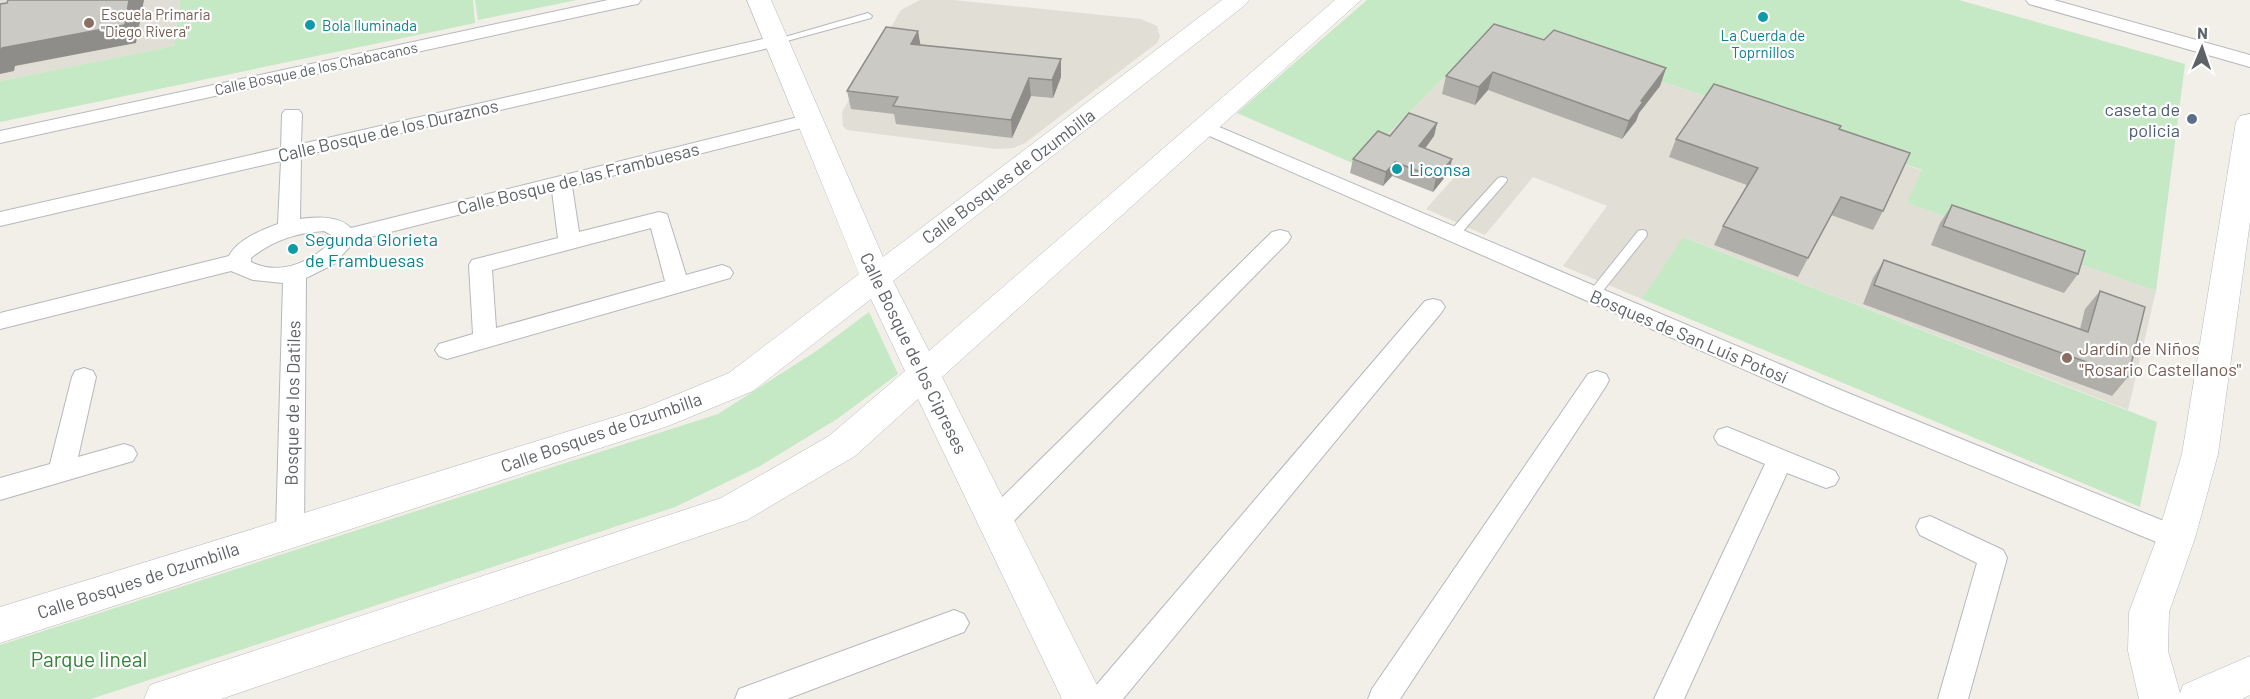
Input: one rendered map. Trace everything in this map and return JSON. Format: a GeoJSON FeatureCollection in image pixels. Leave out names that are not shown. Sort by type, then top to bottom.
{"type":"FeatureCollection","features":[{"type":"Feature","properties":{"kind":"main road","name":"Calle Bosque de los Cipreses"},"geometry":{"type":"LineString","coordinates":[[759,0],[876,277],[1083,699]]}},
{"type":"Feature","properties":{"kind":"main road","name":"Calle Bosques de Ozumbilla"},"geometry":{"type":"LineString","coordinates":[[0,625],[656,417],[741,382],[1237,0]]}},
{"type":"Feature","properties":{"kind":"main road"},"geometry":{"type":"LineString","coordinates":[[165,699],[734,509],[842,446],[1349,0]]}},
{"type":"Feature","properties":{"kind":"main road"},"geometry":{"type":"LineString","coordinates":[[2160,699],[2148,651],[2149,612],[2176,538],[2200,454],[2250,122]]}},
{"type":"Feature","properties":{"kind":"main road"},"geometry":{"type":"LineString","coordinates":[[2198,699],[2250,675]]}},
{"type":"Feature","properties":{"kind":"street","name":"Calle Bosque de los Chabacanos"},"geometry":{"type":"LineString","coordinates":[[0,137],[632,0]]}},
{"type":"Feature","properties":{"kind":"street"},"geometry":{"type":"LineString","coordinates":[[2035,0],[2250,61]]}},
{"type":"Feature","properties":{"kind":"street","name":"Calle Bosque de los Duraznos"},"geometry":{"type":"LineString","coordinates":[[0,219],[776,41]]}},
{"type":"Feature","properties":{"kind":"street"},"geometry":{"type":"LineString","coordinates":[[289,228],[293,73]]}},
{"type":"Feature","properties":{"kind":"street","name":"Calle Bosque de las Frambuesas"},"geometry":{"type":"LineString","coordinates":[[347,236],[810,120]]}},
{"type":"Feature","properties":{"kind":"street","name":"Bosques de San Luis Potosí"},"geometry":{"type":"LineString","coordinates":[[1206,127],[1861,409],[2176,538]]}},
{"type":"Feature","properties":{"kind":"street"},"geometry":{"type":"LineString","coordinates":[[561,182],[570,242]]}},
{"type":"Feature","properties":{"kind":"street"},"geometry":{"type":"LineString","coordinates":[[485,339],[480,265],[659,219],[678,286]]}},
{"type":"Feature","properties":{"kind":"street"},"geometry":{"type":"LineString","coordinates":[[324,224],[339,228],[347,236],[338,249],[321,263],[295,274],[253,275],[239,266],[240,255],[254,243],[276,231],[324,224]]}},
{"type":"Feature","properties":{"kind":"street"},"geometry":{"type":"LineString","coordinates":[[996,521],[1280,237]]}},
{"type":"Feature","properties":{"kind":"street"},"geometry":{"type":"LineString","coordinates":[[0,321],[240,261]]}},
{"type":"Feature","properties":{"kind":"street"},"geometry":{"type":"LineString","coordinates":[[447,350],[722,273]]}},
{"type":"Feature","properties":{"kind":"street","name":"Bosque de los Datiles"},"geometry":{"type":"LineString","coordinates":[[290,532],[295,274]]}},
{"type":"Feature","properties":{"kind":"street"},"geometry":{"type":"LineString","coordinates":[[1104,699],[1433,307]]}},
{"type":"Feature","properties":{"kind":"street"},"geometry":{"type":"LineString","coordinates":[[62,471],[84,377]]}},
{"type":"Feature","properties":{"kind":"street"},"geometry":{"type":"LineString","coordinates":[[1383,699],[1597,380]]}},
{"type":"Feature","properties":{"kind":"street"},"geometry":{"type":"LineString","coordinates":[[1727,437],[1826,478]]}},
{"type":"Feature","properties":{"kind":"street"},"geometry":{"type":"LineString","coordinates":[[0,489],[123,454]]}},
{"type":"Feature","properties":{"kind":"street"},"geometry":{"type":"LineString","coordinates":[[1669,699],[1780,459]]}},
{"type":"Feature","properties":{"kind":"street"},"geometry":{"type":"LineString","coordinates":[[1930,527],[1993,558],[1953,699]]}},
{"type":"Feature","properties":{"kind":"street"},"geometry":{"type":"LineString","coordinates":[[750,699],[800,690],[954,623]]}},
{"type":"Feature","properties":{"kind":"lane"},"geometry":{"type":"LineString","coordinates":[[776,41],[868,16]]}},
{"type":"Feature","properties":{"kind":"lane"},"geometry":{"type":"LineString","coordinates":[[1454,234],[1502,180]]}},
{"type":"Feature","properties":{"kind":"lane"},"geometry":{"type":"LineString","coordinates":[[1594,294],[1642,234]]}},
{"type":"Feature","properties":{"kind":"shaded area","name":"Escuela Primaria \"Diego Rivera\""},"geometry":{"type":"Polygon","coordinates":[[[0,0],[180,0],[174,46],[0,81],[0,0]]]}},
{"type":"Feature","properties":{"kind":"shaded area"},"geometry":{"type":"Polygon","coordinates":[[[920,0],[953,0],[1141,19],[1157,26],[1160,37],[1157,43],[1025,143],[1013,148],[996,149],[847,130],[843,126],[842,112],[901,10],[920,0]]]}},
{"type":"Feature","properties":{"kind":"shaded area"},"geometry":{"type":"Polygon","coordinates":[[[1484,37],[1555,45],[1923,171],[1907,203],[2156,291],[2128,410],[1684,237],[1642,299],[1563,266],[1607,206],[1533,177],[1485,235],[1426,209],[1459,172],[1381,141],[1484,37]]]}},
{"type":"Feature","properties":{"kind":"green space"},"geometry":{"type":"Polygon","coordinates":[[[180,0],[473,0],[475,23],[0,122],[0,81],[174,46],[180,0]]]}},
{"type":"Feature","properties":{"kind":"green space"},"geometry":{"type":"Polygon","coordinates":[[[475,0],[577,0],[478,20],[475,0]]]}},
{"type":"Feature","properties":{"kind":"green space"},"geometry":{"type":"Polygon","coordinates":[[[1367,0],[1959,0],[2185,64],[2156,291],[1907,203],[1922,170],[1555,45],[1484,37],[1357,165],[1237,113],[1367,0]]]}},
{"type":"Feature","properties":{"kind":"green space"},"geometry":{"type":"Polygon","coordinates":[[[1683,237],[2157,422],[2140,507],[1642,299],[1683,237]]]}},
{"type":"Feature","properties":{"kind":"green space","name":"Parque lineal"},"geometry":{"type":"Polygon","coordinates":[[[869,312],[898,374],[837,419],[760,466],[675,507],[91,699],[0,699],[0,645],[718,414],[818,350],[869,312]]]}},
{"type":"Feature","properties":{"kind":"building"},"geometry":{"type":"Polygon","coordinates":[[[8,0],[129,0],[125,25],[2,48],[0,53],[0,4],[7,3],[8,0]]]}},
{"type":"Feature","properties":{"kind":"building"},"geometry":{"type":"Polygon","coordinates":[[[1494,24],[1544,40],[1554,30],[1666,68],[1629,121],[1493,72],[1479,87],[1446,76],[1494,24]]]}},
{"type":"Feature","properties":{"kind":"building"},"geometry":{"type":"Polygon","coordinates":[[[886,27],[918,31],[911,44],[1061,59],[1052,80],[1029,78],[1011,120],[893,106],[898,97],[847,91],[886,27]]]}},
{"type":"Feature","properties":{"kind":"building"},"geometry":{"type":"Polygon","coordinates":[[[1714,84],[1841,126],[1839,129],[1910,153],[1883,211],[1841,197],[1808,258],[1723,226],[1758,168],[1676,139],[1714,84]]]}},
{"type":"Feature","properties":{"kind":"building"},"geometry":{"type":"Polygon","coordinates":[[[1409,113],[1437,123],[1419,146],[1452,159],[1436,178],[1395,162],[1386,172],[1353,159],[1378,131],[1390,136],[1409,113]]]}},
{"type":"Feature","properties":{"kind":"building"},"geometry":{"type":"Polygon","coordinates":[[[1952,205],[2085,251],[2078,274],[1943,226],[1952,205]]]}},
{"type":"Feature","properties":{"kind":"building"},"geometry":{"type":"Polygon","coordinates":[[[1884,260],[2088,332],[2100,291],[2145,307],[2128,377],[1874,285],[1884,260]]]}},
{"type":"Feature","properties":{"kind":"place","name":"La Cuerda de Toprnillos"},"geometry":{"type":"Point","coordinates":[1763,17]}},
{"type":"Feature","properties":{"kind":"place","name":"Escuela Primaria \"Diego Rivera\""},"geometry":{"type":"Point","coordinates":[89,23]}},
{"type":"Feature","properties":{"kind":"place","name":"Bola Iluminada"},"geometry":{"type":"Point","coordinates":[310,25]}},
{"type":"Feature","properties":{"kind":"place","name":"caseta de policia"},"geometry":{"type":"Point","coordinates":[2192,119]}},
{"type":"Feature","properties":{"kind":"place","name":"Liconsa"},"geometry":{"type":"Point","coordinates":[1397,169]}},
{"type":"Feature","properties":{"kind":"place","name":"Segunda Glorieta de Frambuesas"},"geometry":{"type":"Point","coordinates":[293,249]}},
{"type":"Feature","properties":{"kind":"place","name":"Jardín de Niños \"Rosario Castellanos\""},"geometry":{"type":"Point","coordinates":[2067,358]}}]}
